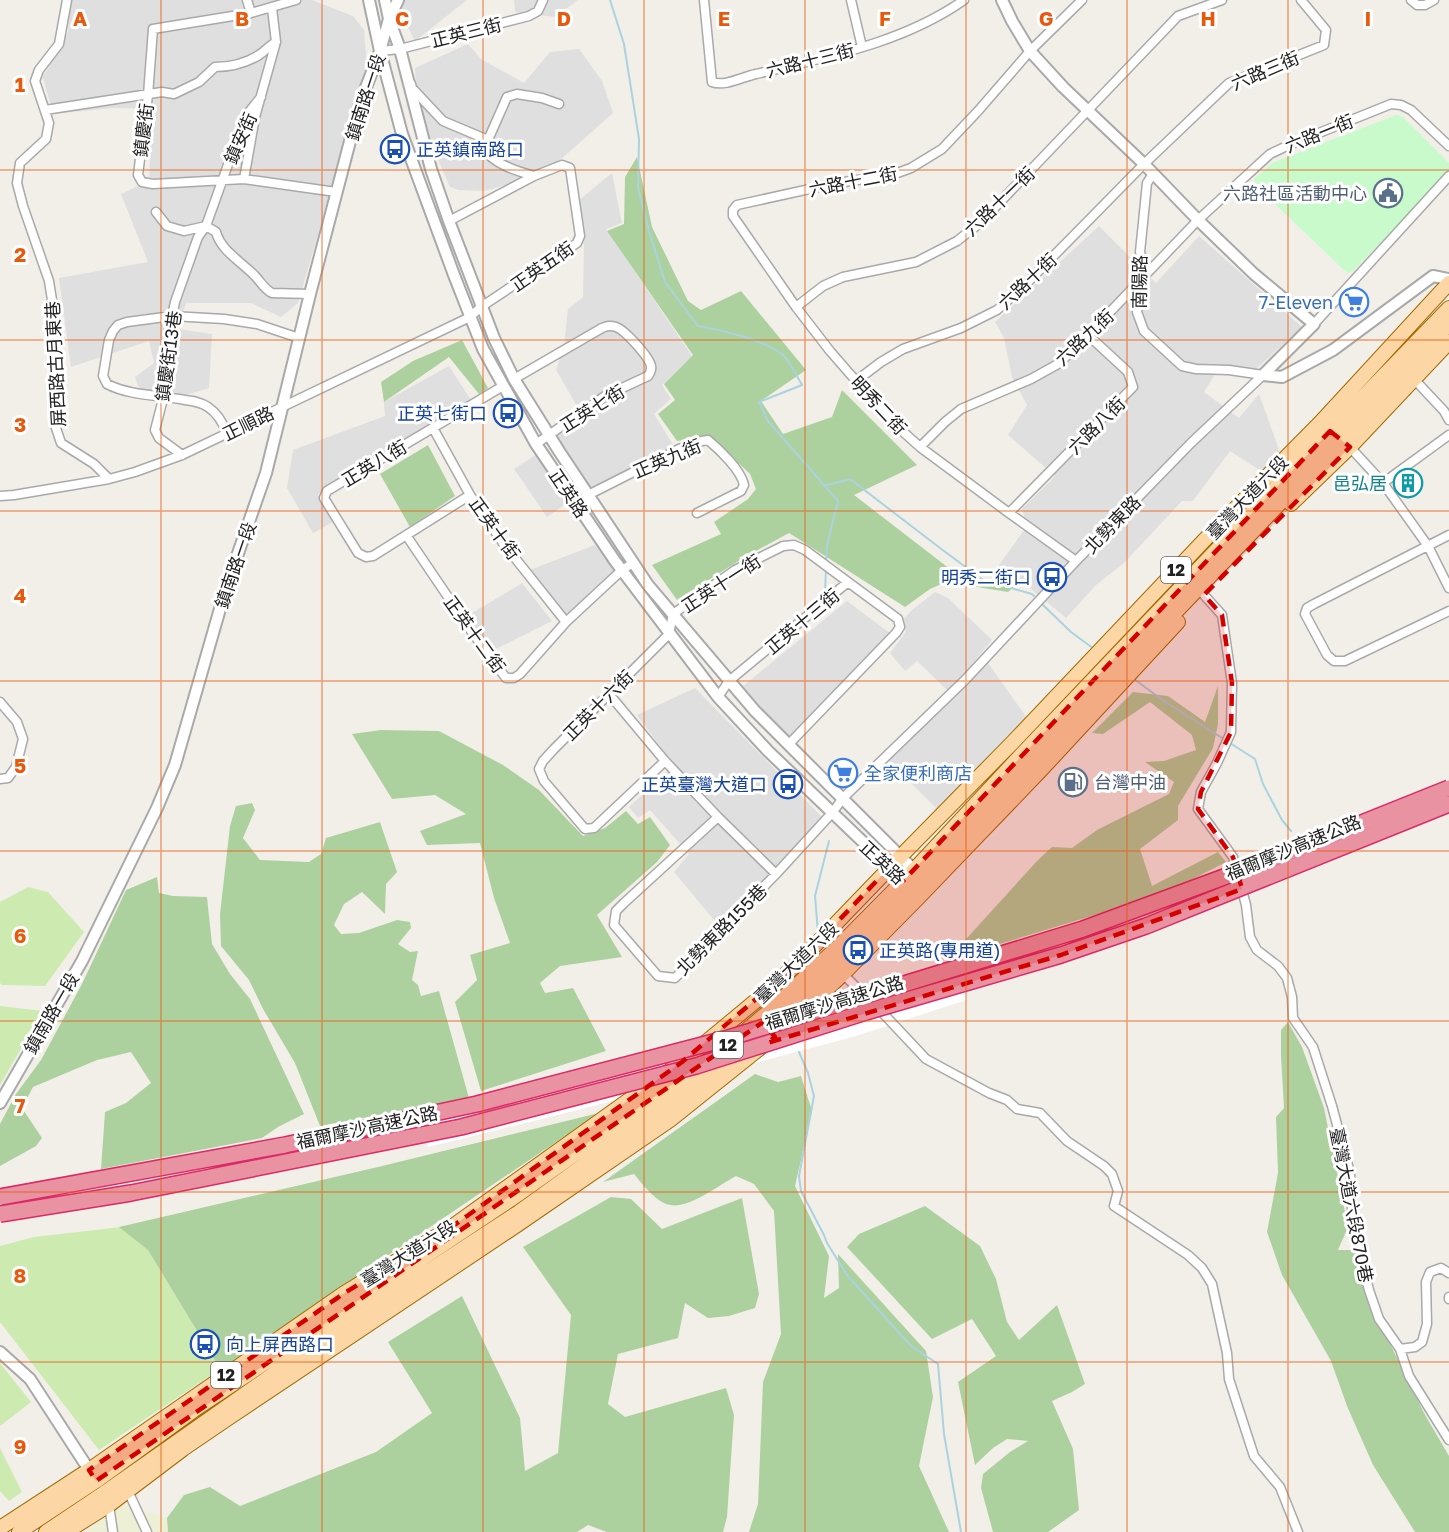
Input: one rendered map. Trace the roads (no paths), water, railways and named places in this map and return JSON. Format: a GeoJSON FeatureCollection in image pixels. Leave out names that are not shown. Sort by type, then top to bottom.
{"type":"FeatureCollection","features":[{"type":"Feature","properties":{"kind":"highway","name":"福爾摩沙高速公路"},"geometry":{"type":"LineString","coordinates":[[0,1197],[285,1145],[477,1104],[725,1039],[1083,929],[1273,859],[1449,788]]}},
{"type":"Feature","properties":{"kind":"highway","name":"福爾摩沙高速公路"},"geometry":{"type":"LineString","coordinates":[[0,1214],[131,1194],[461,1127],[696,1066],[866,1012],[1061,955],[1146,926],[1449,804]]}},
{"type":"Feature","properties":{"kind":"main road","name":"臺灣大道六段"},"geometry":{"type":"LineString","coordinates":[[66,1532],[106,1499],[312,1347],[519,1212],[730,1059],[776,1021],[911,888],[1304,479],[1449,281]]}},
{"type":"Feature","properties":{"kind":"main road","name":"臺灣大道六段"},"geometry":{"type":"LineString","coordinates":[[921,877],[1041,770],[1296,499],[1335,435],[1449,308]]}},
{"type":"Feature","properties":{"kind":"main road","name":"臺灣大道六段"},"geometry":{"type":"LineString","coordinates":[[1335,435],[1449,324]]}},
{"type":"Feature","properties":{"kind":"main road","name":"臺灣大道六段"},"geometry":{"type":"LineString","coordinates":[[19,1532],[92,1475],[343,1294],[453,1226],[682,1062],[758,999],[788,972],[1014,742],[1213,531],[1335,435],[1414,379],[1449,342]]}},
{"type":"Feature","properties":{"kind":"main road","name":"臺灣大道六段"},"geometry":{"type":"LineString","coordinates":[[46,1532],[106,1499],[128,1491],[183,1449],[517,1226],[670,1120],[790,1024],[843,974],[911,888]]}},
{"type":"Feature","properties":{"kind":"main road","name":"臺灣大道六段"},"geometry":{"type":"LineString","coordinates":[[0,1528],[92,1475],[204,1404],[510,1200],[723,1050],[839,946],[911,888]]}},
{"type":"Feature","properties":{"kind":"street","name":"屏西路古月東巷"},"geometry":{"type":"LineString","coordinates":[[67,0],[59,44],[39,70],[35,81],[49,123],[46,139],[20,163],[16,183],[49,281],[55,319],[55,425],[61,443],[94,464],[109,479]]}},
{"type":"Feature","properties":{"kind":"street"},"geometry":{"type":"LineString","coordinates":[[247,0],[251,13]]}},
{"type":"Feature","properties":{"kind":"street","name":"鎮慶街"},"geometry":{"type":"LineString","coordinates":[[296,0],[251,13],[153,29],[138,175],[142,182],[153,184],[244,179],[336,192]]}},
{"type":"Feature","properties":{"kind":"street","name":"正英路"},"geometry":{"type":"LineString","coordinates":[[369,0],[402,134],[422,191],[483,349],[536,444],[622,570],[718,697],[768,751],[911,888]]}},
{"type":"Feature","properties":{"kind":"street","name":"正英路"},"geometry":{"type":"LineString","coordinates":[[385,0],[431,169],[494,338],[514,379],[633,563],[673,614],[755,711],[788,746],[921,877]]}},
{"type":"Feature","properties":{"kind":"street","name":"鎮南路一段"},"geometry":{"type":"LineString","coordinates":[[0,1102],[82,961],[157,808],[175,765],[226,588],[266,473],[360,103],[380,51],[389,19],[398,0]]}},
{"type":"Feature","properties":{"kind":"street","name":"正英三街"},"geometry":{"type":"LineString","coordinates":[[380,51],[400,49],[530,16],[538,11],[543,0]]}},
{"type":"Feature","properties":{"kind":"street","name":"六路十三街"},"geometry":{"type":"LineString","coordinates":[[704,0],[712,82],[719,85],[746,76],[840,55],[862,46],[887,40],[946,13],[964,0]]}},
{"type":"Feature","properties":{"kind":"street"},"geometry":{"type":"LineString","coordinates":[[851,0],[862,46]]}},
{"type":"Feature","properties":{"kind":"street"},"geometry":{"type":"LineString","coordinates":[[1002,0],[1030,51],[1063,87],[1254,274],[1314,324]]}},
{"type":"Feature","properties":{"kind":"street","name":"六路十二街"},"geometry":{"type":"LineString","coordinates":[[737,205],[837,183],[892,175],[911,168],[942,149],[1030,51],[1082,0]]}},
{"type":"Feature","properties":{"kind":"street"},"geometry":{"type":"LineString","coordinates":[[1088,112],[1178,16],[1222,0]]}},
{"type":"Feature","properties":{"kind":"street","name":"六路三街"},"geometry":{"type":"LineString","coordinates":[[1144,164],[1229,82],[1324,45],[1326,30],[1301,0]]}},
{"type":"Feature","properties":{"kind":"street"},"geometry":{"type":"LineString","coordinates":[[1411,0],[1417,5],[1425,5],[1434,0]]}},
{"type":"Feature","properties":{"kind":"street","name":"鎮安街"},"geometry":{"type":"LineString","coordinates":[[244,179],[255,117],[276,42],[272,8]]}},
{"type":"Feature","properties":{"kind":"street"},"geometry":{"type":"LineString","coordinates":[[45,110],[162,92],[174,94],[199,82],[215,67],[226,67],[244,62],[276,42]]}},
{"type":"Feature","properties":{"kind":"street"},"geometry":{"type":"LineString","coordinates":[[400,49],[412,88],[443,121],[488,140]]}},
{"type":"Feature","properties":{"kind":"street"},"geometry":{"type":"LineString","coordinates":[[534,176],[508,168],[493,159],[488,154],[488,140],[507,97],[517,94],[542,98],[559,104]]}},
{"type":"Feature","properties":{"kind":"street","name":"鎮安街"},"geometry":{"type":"LineString","coordinates":[[222,180],[245,117],[261,97]]}},
{"type":"Feature","properties":{"kind":"street","name":"六路一街"},"geometry":{"type":"LineString","coordinates":[[1198,220],[1270,154],[1391,104],[1401,105],[1411,110],[1449,146]]}},
{"type":"Feature","properties":{"kind":"street","name":"六路十一街"},"geometry":{"type":"LineString","coordinates":[[796,307],[824,286],[843,277],[916,262],[957,241],[980,222],[1088,112]]}},
{"type":"Feature","properties":{"kind":"street","name":"六路十街"},"geometry":{"type":"LineString","coordinates":[[856,381],[903,349],[962,328],[997,310],[1026,284],[1144,164]]}},
{"type":"Feature","properties":{"kind":"street","name":"正英五街"},"geometry":{"type":"LineString","coordinates":[[449,221],[534,176],[562,165],[570,168],[580,236],[577,243],[482,307]]}},
{"type":"Feature","properties":{"kind":"street","name":"南陽路"},"geometry":{"type":"LineString","coordinates":[[1153,174],[1147,183],[1140,252],[1144,267],[1137,312],[1144,331],[1182,366],[1263,375]]}},
{"type":"Feature","properties":{"kind":"street","name":"北勢東路"},"geometry":{"type":"LineString","coordinates":[[776,874],[843,798],[969,676],[1076,561],[1191,443],[1314,324],[1449,176]]}},
{"type":"Feature","properties":{"kind":"street","name":"鎮慶街13巷"},"geometry":{"type":"LineString","coordinates":[[182,456],[159,438],[155,430],[164,395],[169,330],[175,302],[198,237],[206,226],[222,180]]}},
{"type":"Feature","properties":{"kind":"street","name":"明秀二街"},"geometry":{"type":"LineString","coordinates":[[737,205],[733,210],[734,216],[796,307],[830,351],[890,420],[920,447],[1076,561]]}},
{"type":"Feature","properties":{"kind":"street"},"geometry":{"type":"LineString","coordinates":[[156,212],[167,226],[184,231],[206,226],[216,232],[218,240],[272,293],[310,294]]}},
{"type":"Feature","properties":{"kind":"street","name":"六路九街"},"geometry":{"type":"LineString","coordinates":[[920,447],[961,409],[1031,379],[1058,364],[1198,220]]}},
{"type":"Feature","properties":{"kind":"street"},"geometry":{"type":"LineString","coordinates":[[1263,375],[1282,377],[1333,350],[1433,276],[1449,281]]}},
{"type":"Feature","properties":{"kind":"street","name":"正順路"},"geometry":{"type":"LineString","coordinates":[[0,496],[109,479],[182,456],[470,317],[482,307]]}},
{"type":"Feature","properties":{"kind":"street"},"geometry":{"type":"LineString","coordinates":[[227,433],[224,424],[208,406],[164,395],[116,389],[106,384],[103,376],[109,340],[113,331],[118,325],[172,315],[257,324],[299,338]]}},
{"type":"Feature","properties":{"kind":"street","name":"正英七街"},"geometry":{"type":"LineString","coordinates":[[514,379],[611,325],[619,327],[651,364],[651,373],[648,376],[605,396],[536,444]]}},
{"type":"Feature","properties":{"kind":"street","name":"六路八街"},"geometry":{"type":"LineString","coordinates":[[1009,513],[1133,387],[1128,372],[1088,335]]}},
{"type":"Feature","properties":{"kind":"street"},"geometry":{"type":"LineString","coordinates":[[1414,379],[1444,411],[1449,420]]}},
{"type":"Feature","properties":{"kind":"street","name":"正英八街"},"geometry":{"type":"LineString","coordinates":[[470,495],[372,556],[366,557],[358,553],[324,498],[327,491],[503,386]]}},
{"type":"Feature","properties":{"kind":"street","name":"正英十街"},"geometry":{"type":"LineString","coordinates":[[433,428],[470,495],[503,543],[566,622]]}},
{"type":"Feature","properties":{"kind":"street"},"geometry":{"type":"LineString","coordinates":[[1335,435],[1383,483],[1428,546],[1449,588]]}},
{"type":"Feature","properties":{"kind":"street"},"geometry":{"type":"LineString","coordinates":[[1383,483],[1449,435]]}},
{"type":"Feature","properties":{"kind":"street","name":"正英九街"},"geometry":{"type":"LineString","coordinates":[[588,495],[679,449],[708,440],[718,448],[743,478],[744,485],[741,491],[697,513]]}},
{"type":"Feature","properties":{"kind":"street","name":"正英十二街"},"geometry":{"type":"LineString","coordinates":[[406,535],[506,678],[514,678],[520,674],[566,622],[622,570],[633,563]]}},
{"type":"Feature","properties":{"kind":"street"},"geometry":{"type":"LineString","coordinates":[[1449,535],[1307,608],[1305,614],[1327,655],[1334,661],[1345,661],[1449,611]]}},
{"type":"Feature","properties":{"kind":"street","name":"正英十一街"},"geometry":{"type":"LineString","coordinates":[[669,634],[673,614],[735,570],[783,546],[794,546],[806,550],[848,582]]}},
{"type":"Feature","properties":{"kind":"street","name":"正英十三街"},"geometry":{"type":"LineString","coordinates":[[718,697],[729,681],[848,582],[898,619],[900,627],[788,746]]}},
{"type":"Feature","properties":{"kind":"street","name":"臺灣大道六段870巷"},"geometry":{"type":"LineString","coordinates":[[1204,595],[1222,615],[1232,683],[1231,732],[1201,792],[1198,809],[1233,856],[1246,905],[1250,937],[1257,950],[1278,966],[1287,978],[1292,998],[1293,1018],[1313,1047],[1350,1173],[1353,1228],[1369,1290],[1379,1319],[1400,1349]]}},
{"type":"Feature","properties":{"kind":"street","name":"正英十六街"},"geometry":{"type":"LineString","coordinates":[[665,761],[594,828],[585,829],[544,781],[538,769],[543,761],[669,634]]}},
{"type":"Feature","properties":{"kind":"street","name":"北勢東路155巷"},"geometry":{"type":"LineString","coordinates":[[609,694],[665,761],[776,874],[675,978],[658,976],[614,925],[616,911],[718,817]]}},
{"type":"Feature","properties":{"kind":"street"},"geometry":{"type":"LineString","coordinates":[[0,702],[17,723],[23,739],[16,767],[8,778],[0,779]]}},
{"type":"Feature","properties":{"kind":"street"},"geometry":{"type":"LineString","coordinates":[[843,974],[926,1059],[989,1093],[1007,1100],[1017,1109],[1040,1113],[1067,1141],[1112,1174],[1118,1191],[1114,1206],[1188,1255],[1202,1268],[1212,1284],[1227,1353],[1229,1379],[1254,1456],[1280,1487],[1298,1532]]}},
{"type":"Feature","properties":{"kind":"street"},"geometry":{"type":"LineString","coordinates":[[1449,1273],[1441,1268],[1430,1272],[1426,1282],[1427,1324],[1422,1342],[1415,1347],[1400,1349],[1409,1376],[1449,1440]]}},
{"type":"Feature","properties":{"kind":"street"},"geometry":{"type":"LineString","coordinates":[[0,1352],[30,1379],[92,1475],[106,1499],[113,1532]]}},
{"type":"Feature","properties":{"kind":"street"},"geometry":{"type":"LineString","coordinates":[[128,1491],[147,1532]]}},
{"type":"Feature","properties":{"kind":"waterway"},"geometry":{"type":"LineString","coordinates":[[610,0],[624,44],[639,139],[638,188],[665,282],[698,326],[765,344],[782,354],[793,369],[802,385],[759,402],[768,421],[838,501],[827,545],[826,562]]}},
{"type":"Feature","properties":{"kind":"waterway"},"geometry":{"type":"LineString","coordinates":[[824,486],[850,479],[983,580],[1034,596]]}},
{"type":"Feature","properties":{"kind":"waterway"},"geometry":{"type":"LineString","coordinates":[[825,592],[826,568]]}},
{"type":"Feature","properties":{"kind":"waterway"},"geometry":{"type":"LineString","coordinates":[[1043,605],[1071,632],[1094,649]]}},
{"type":"Feature","properties":{"kind":"waterway"},"geometry":{"type":"LineString","coordinates":[[1134,679],[1255,759],[1263,784],[1282,820],[1291,831]]}},
{"type":"Feature","properties":{"kind":"waterway"},"geometry":{"type":"LineString","coordinates":[[818,932],[815,896],[829,841]]}},
{"type":"Feature","properties":{"kind":"waterway"},"geometry":{"type":"LineString","coordinates":[[799,1052],[814,1096],[799,1176],[801,1191],[827,1243],[847,1275],[911,1346],[938,1364],[944,1434],[961,1532]]}},
{"type":"Feature","properties":{"kind":"place","name":"正英鎮南路口"},"geometry":{"type":"Point","coordinates":[395,149]}},
{"type":"Feature","properties":{"kind":"place","name":"六路社區活動中心"},"geometry":{"type":"Point","coordinates":[1388,193]}},
{"type":"Feature","properties":{"kind":"place","name":"7-Eleven"},"geometry":{"type":"Point","coordinates":[1354,302]}},
{"type":"Feature","properties":{"kind":"place","name":"正英七街口"},"geometry":{"type":"Point","coordinates":[508,413]}},
{"type":"Feature","properties":{"kind":"place","name":"邑弘居"},"geometry":{"type":"Point","coordinates":[1408,483]}},
{"type":"Feature","properties":{"kind":"place","name":"明秀二街口"},"geometry":{"type":"Point","coordinates":[1052,577]}},
{"type":"Feature","properties":{"kind":"place","name":"全家便利商店"},"geometry":{"type":"Point","coordinates":[843,773]}},
{"type":"Feature","properties":{"kind":"place","name":"台灣中油"},"geometry":{"type":"Point","coordinates":[1073,782]}},
{"type":"Feature","properties":{"kind":"place","name":"正英臺灣大道口"},"geometry":{"type":"Point","coordinates":[788,784]}},
{"type":"Feature","properties":{"kind":"place","name":"正英路(專用道)"},"geometry":{"type":"Point","coordinates":[858,950]}},
{"type":"Feature","properties":{"kind":"place","name":"向上屏西路口"},"geometry":{"type":"Point","coordinates":[205,1344]}}]}
